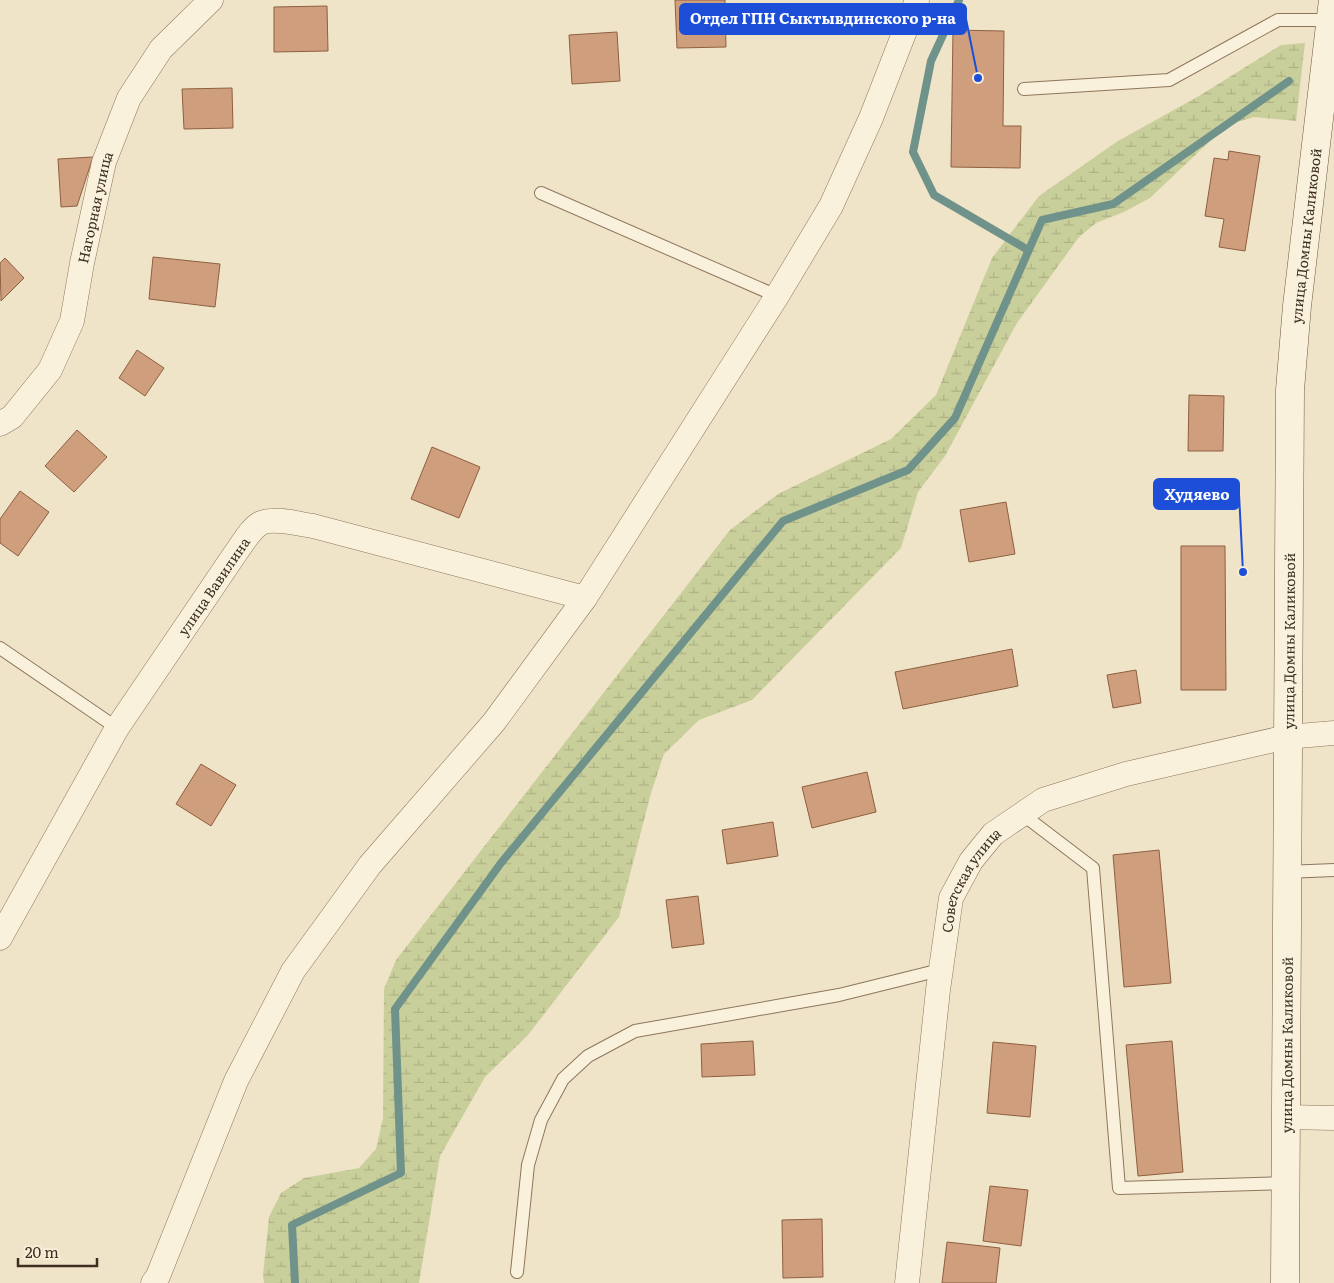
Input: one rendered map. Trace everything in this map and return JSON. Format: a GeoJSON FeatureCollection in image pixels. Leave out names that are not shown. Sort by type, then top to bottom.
{"type":"FeatureCollection","features":[{"type":"Feature","properties":{"kind":"main road","name":"улица Домны Каликовой"},"geometry":{"type":"LineString","coordinates":[[1285,1283],[1290,390],[1297,306],[1332,10]]}},
{"type":"Feature","properties":{"kind":"street","name":"Нагорная улица"},"geometry":{"type":"LineString","coordinates":[[0,424],[12,417],[50,370],[72,321],[82,263],[104,162],[130,98],[161,49],[211,0]]}},
{"type":"Feature","properties":{"kind":"street"},"geometry":{"type":"LineString","coordinates":[[153,1283],[158,1276],[236,1081],[293,972],[370,866],[494,722],[585,598],[778,296],[831,206],[872,118],[917,0]]}},
{"type":"Feature","properties":{"kind":"street","name":"улица Вавилина"},"geometry":{"type":"LineString","coordinates":[[0,938],[117,728],[237,551],[252,531],[261,523],[281,520],[313,526],[585,598]]}},
{"type":"Feature","properties":{"kind":"street","name":"Советская улица"},"geometry":{"type":"LineString","coordinates":[[907,1283],[940,970],[951,898],[970,861],[993,834],[1043,800],[1126,774],[1287,737],[1334,733]]}},
{"type":"Feature","properties":{"kind":"street"},"geometry":{"type":"LineString","coordinates":[[1285,1117],[1334,1118]]}},
{"type":"Feature","properties":{"kind":"lane"},"geometry":{"type":"LineString","coordinates":[[1024,90],[1169,80],[1278,20],[1332,10]]}},
{"type":"Feature","properties":{"kind":"lane"},"geometry":{"type":"LineString","coordinates":[[541,193],[778,296]]}},
{"type":"Feature","properties":{"kind":"lane"},"geometry":{"type":"LineString","coordinates":[[0,648],[117,728]]}},
{"type":"Feature","properties":{"kind":"lane"},"geometry":{"type":"LineString","coordinates":[[1022,814],[1093,868],[1119,1188],[1285,1183]]}},
{"type":"Feature","properties":{"kind":"lane"},"geometry":{"type":"LineString","coordinates":[[1286,872],[1334,870]]}},
{"type":"Feature","properties":{"kind":"lane"},"geometry":{"type":"LineString","coordinates":[[517,1272],[528,1165],[542,1120],[563,1079],[588,1056],[635,1031],[839,995],[940,970]]}},
{"type":"Feature","properties":{"kind":"green space"},"geometry":{"type":"Polygon","coordinates":[[[1305,43],[1296,121],[1254,117],[1227,125],[1150,198],[1124,212],[1096,223],[1079,237],[1017,323],[945,456],[918,492],[901,548],[752,700],[699,720],[664,754],[651,793],[619,917],[528,1035],[485,1077],[440,1156],[419,1283],[264,1283],[263,1275],[269,1217],[281,1193],[304,1178],[359,1168],[376,1149],[383,1118],[384,989],[396,960],[730,530],[778,494],[891,439],[936,395],[992,258],[1039,196],[1118,141],[1199,96],[1281,45],[1305,43]]]}},
{"type":"Feature","properties":{"kind":"building"},"geometry":{"type":"Polygon","coordinates":[[[675,0],[725,0],[726,47],[677,48],[675,0]]]}},
{"type":"Feature","properties":{"kind":"building"},"geometry":{"type":"Polygon","coordinates":[[[327,6],[328,51],[274,52],[274,7],[327,6]]]}},
{"type":"Feature","properties":{"kind":"building"},"geometry":{"type":"Polygon","coordinates":[[[953,30],[1004,31],[1003,126],[1021,126],[1020,168],[951,167],[953,30]]]}},
{"type":"Feature","properties":{"kind":"building"},"geometry":{"type":"Polygon","coordinates":[[[617,32],[620,81],[572,84],[569,35],[617,32]]]}},
{"type":"Feature","properties":{"kind":"building"},"geometry":{"type":"Polygon","coordinates":[[[232,88],[233,128],[184,129],[182,89],[232,88]]]}},
{"type":"Feature","properties":{"kind":"building"},"geometry":{"type":"Polygon","coordinates":[[[1229,151],[1260,156],[1245,251],[1219,247],[1224,219],[1205,216],[1214,158],[1228,160],[1229,151]]]}},
{"type":"Feature","properties":{"kind":"building"},"geometry":{"type":"Polygon","coordinates":[[[93,157],[77,206],[61,207],[58,159],[93,157]]]}},
{"type":"Feature","properties":{"kind":"building"},"geometry":{"type":"Polygon","coordinates":[[[153,257],[220,264],[215,307],[149,299],[153,257]]]}},
{"type":"Feature","properties":{"kind":"building"},"geometry":{"type":"Polygon","coordinates":[[[5,258],[24,278],[1,301],[0,263],[5,258]]]}},
{"type":"Feature","properties":{"kind":"building"},"geometry":{"type":"Polygon","coordinates":[[[137,350],[164,368],[145,396],[119,378],[137,350]]]}},
{"type":"Feature","properties":{"kind":"building"},"geometry":{"type":"Polygon","coordinates":[[[1189,395],[1224,396],[1223,451],[1188,451],[1189,395]]]}},
{"type":"Feature","properties":{"kind":"building"},"geometry":{"type":"Polygon","coordinates":[[[77,430],[107,457],[74,492],[45,466],[77,430]]]}},
{"type":"Feature","properties":{"kind":"building"},"geometry":{"type":"Polygon","coordinates":[[[432,447],[480,467],[459,518],[411,499],[432,447]]]}},
{"type":"Feature","properties":{"kind":"building"},"geometry":{"type":"Polygon","coordinates":[[[20,491],[49,512],[18,556],[0,543],[0,519],[20,491]]]}},
{"type":"Feature","properties":{"kind":"building"},"geometry":{"type":"Polygon","coordinates":[[[1006,502],[1015,554],[969,562],[960,510],[1006,502]]]}},
{"type":"Feature","properties":{"kind":"building"},"geometry":{"type":"Polygon","coordinates":[[[1181,546],[1225,546],[1226,690],[1181,690],[1181,546]]]}},
{"type":"Feature","properties":{"kind":"building"},"geometry":{"type":"Polygon","coordinates":[[[1012,649],[1018,686],[903,709],[895,672],[1012,649]]]}},
{"type":"Feature","properties":{"kind":"building"},"geometry":{"type":"Polygon","coordinates":[[[1136,670],[1141,703],[1113,708],[1107,675],[1136,670]]]}},
{"type":"Feature","properties":{"kind":"building"},"geometry":{"type":"Polygon","coordinates":[[[201,764],[236,785],[211,826],[176,804],[201,764]]]}},
{"type":"Feature","properties":{"kind":"building"},"geometry":{"type":"Polygon","coordinates":[[[867,772],[876,812],[812,828],[802,787],[867,772]]]}},
{"type":"Feature","properties":{"kind":"building"},"geometry":{"type":"Polygon","coordinates":[[[773,822],[778,856],[727,864],[722,830],[773,822]]]}},
{"type":"Feature","properties":{"kind":"building"},"geometry":{"type":"Polygon","coordinates":[[[1159,850],[1171,983],[1124,987],[1113,855],[1159,850]]]}},
{"type":"Feature","properties":{"kind":"building"},"geometry":{"type":"Polygon","coordinates":[[[698,896],[704,944],[672,948],[666,900],[698,896]]]}},
{"type":"Feature","properties":{"kind":"building"},"geometry":{"type":"Polygon","coordinates":[[[753,1041],[755,1075],[702,1077],[701,1044],[753,1041]]]}},
{"type":"Feature","properties":{"kind":"building"},"geometry":{"type":"Polygon","coordinates":[[[1172,1041],[1183,1172],[1138,1176],[1126,1045],[1172,1041]]]}},
{"type":"Feature","properties":{"kind":"building"},"geometry":{"type":"Polygon","coordinates":[[[993,1042],[1036,1046],[1030,1117],[987,1113],[993,1042]]]}},
{"type":"Feature","properties":{"kind":"building"},"geometry":{"type":"Polygon","coordinates":[[[990,1186],[1028,1190],[1021,1246],[983,1241],[990,1186]]]}},
{"type":"Feature","properties":{"kind":"building"},"geometry":{"type":"Polygon","coordinates":[[[822,1219],[823,1277],[783,1278],[782,1220],[822,1219]]]}},
{"type":"Feature","properties":{"kind":"building"},"geometry":{"type":"Polygon","coordinates":[[[947,1242],[1000,1248],[996,1283],[942,1283],[947,1242]]]}},
{"type":"Feature","properties":{"kind":"waterway"},"geometry":{"type":"LineString","coordinates":[[959,0],[931,61],[913,152],[934,195],[1028,250]]}},
{"type":"Feature","properties":{"kind":"waterway"},"geometry":{"type":"LineString","coordinates":[[295,1283],[292,1225],[401,1173],[395,1009],[501,863],[783,521],[908,470],[955,418],[1042,220],[1113,204],[1289,81]]}},
{"type":"Feature","properties":{"kind":"place","name":"Отдел ГПН Сыктывдинского р-на"},"geometry":{"type":"Point","coordinates":[978,78]}},
{"type":"Feature","properties":{"kind":"place","name":"Худяево"},"geometry":{"type":"Point","coordinates":[1243,572]}}]}
